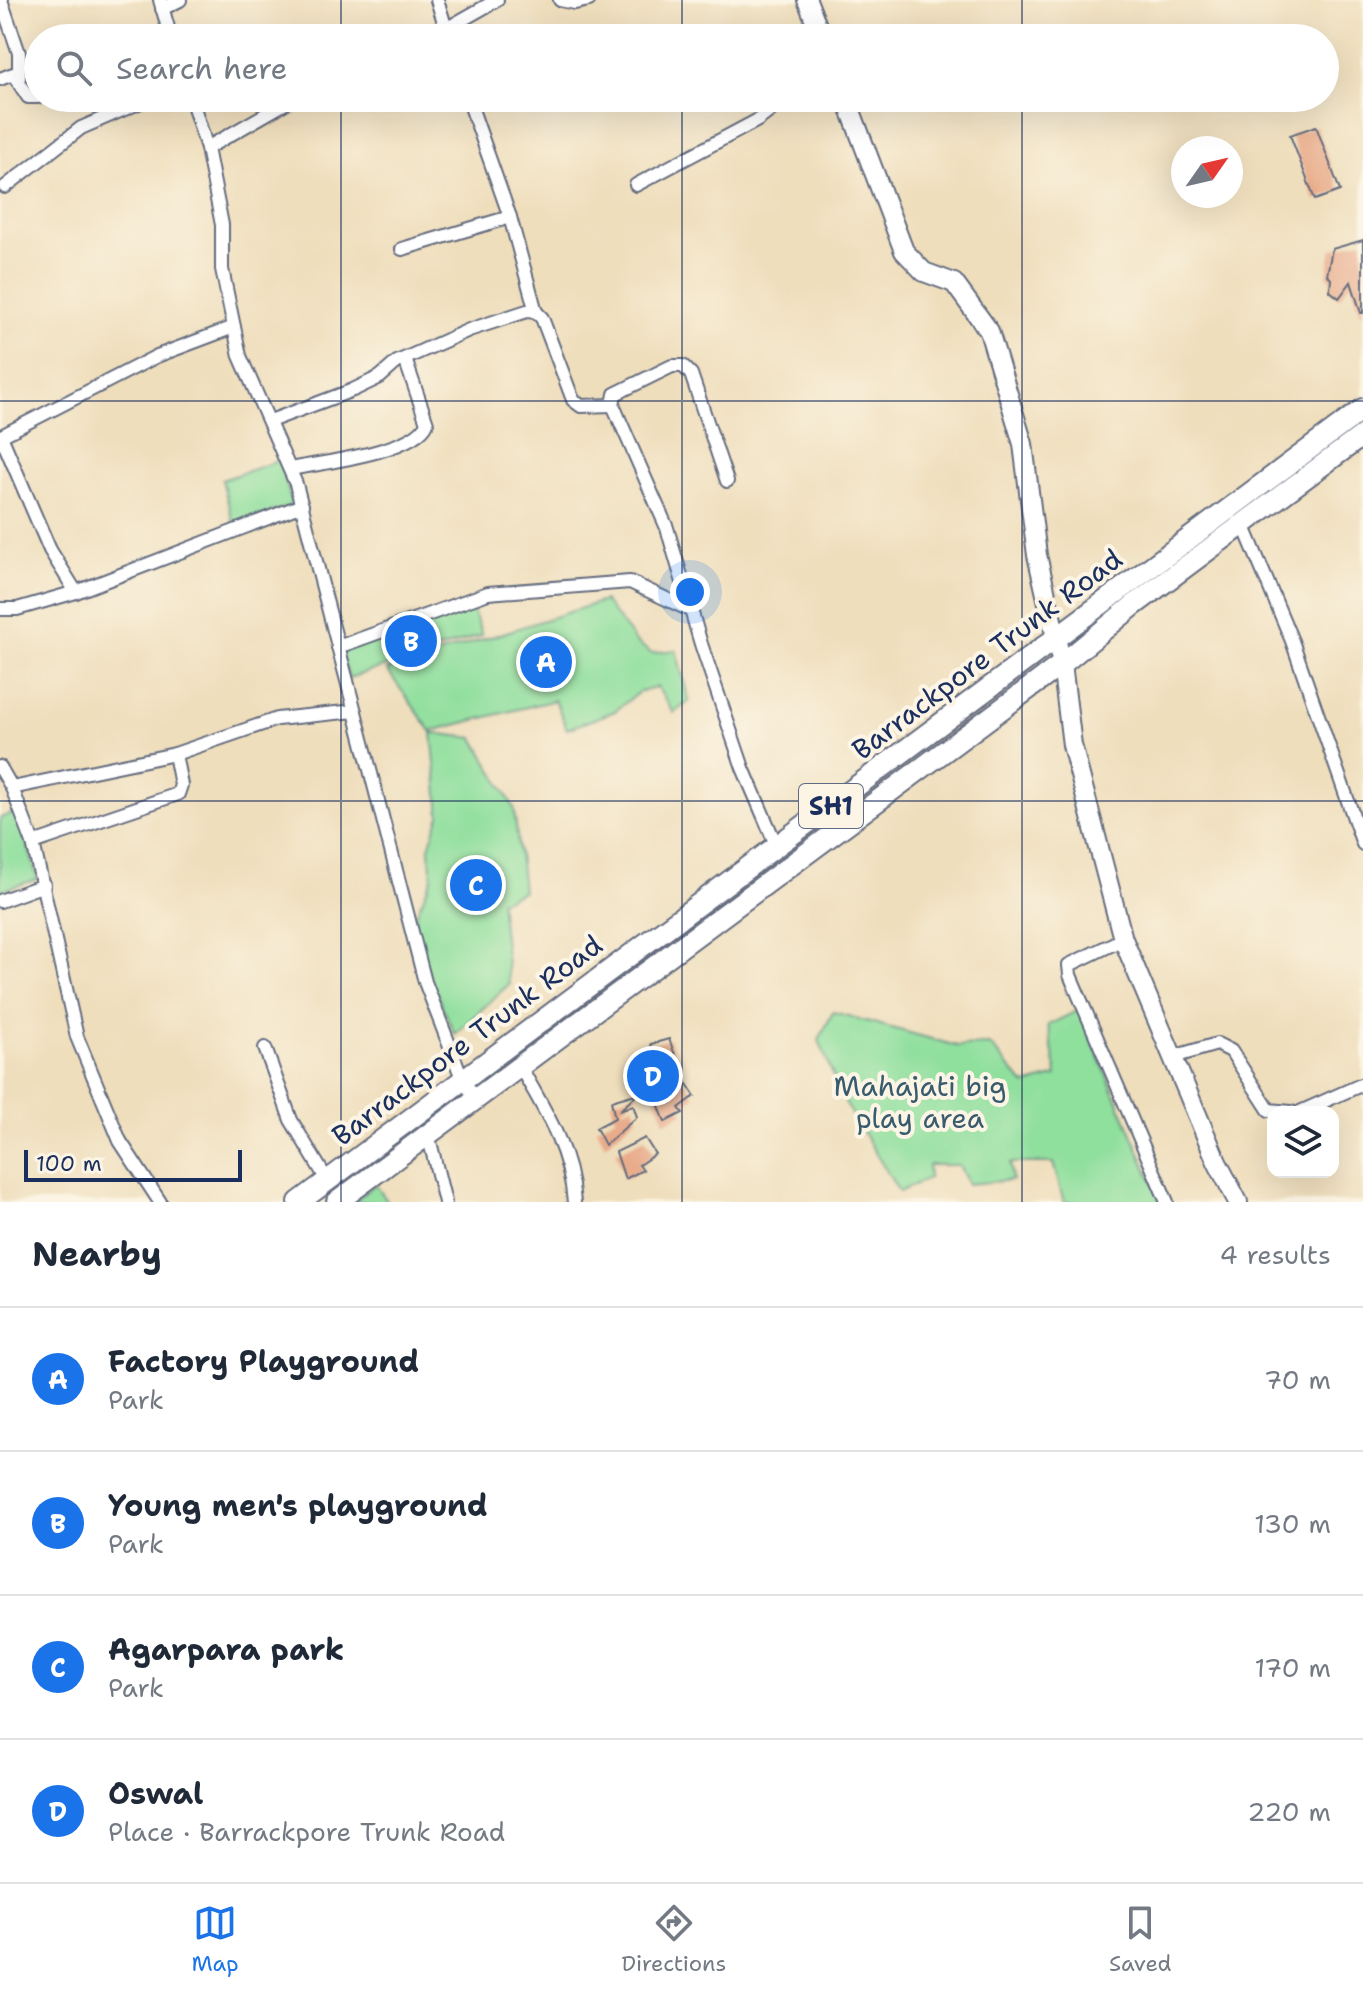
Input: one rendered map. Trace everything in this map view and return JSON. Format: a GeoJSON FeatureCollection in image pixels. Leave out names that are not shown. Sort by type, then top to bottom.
{"type":"FeatureCollection","features":[{"type":"Feature","properties":{"kind":"main road","name":"Barrackpore Trunk Road"},"geometry":{"type":"LineString","coordinates":[[299,1202],[1363,409]]}},
{"type":"Feature","properties":{"kind":"main road","name":"Barrackpore Trunk Road"},"geometry":{"type":"LineString","coordinates":[[337,1202],[1062,664],[1363,435]]}},
{"type":"Feature","properties":{"kind":"street"},"geometry":{"type":"LineString","coordinates":[[1,0],[19,53],[19,81]]}},
{"type":"Feature","properties":{"kind":"street"},"geometry":{"type":"LineString","coordinates":[[167,24],[161,4],[180,0]]}},
{"type":"Feature","properties":{"kind":"street"},"geometry":{"type":"LineString","coordinates":[[437,0],[445,24]]}},
{"type":"Feature","properties":{"kind":"street"},"geometry":{"type":"LineString","coordinates":[[461,24],[497,0]]}},
{"type":"Feature","properties":{"kind":"street"},"geometry":{"type":"LineString","coordinates":[[560,0],[575,3],[589,0]]}},
{"type":"Feature","properties":{"kind":"street"},"geometry":{"type":"LineString","coordinates":[[807,0],[816,24]]}},
{"type":"Feature","properties":{"kind":"street"},"geometry":{"type":"LineString","coordinates":[[0,79],[12,73],[24,89]]}},
{"type":"Feature","properties":{"kind":"street"},"geometry":{"type":"LineString","coordinates":[[5,187],[76,131],[119,112]]}},
{"type":"Feature","properties":{"kind":"street"},"geometry":{"type":"LineString","coordinates":[[195,112],[207,148],[222,225],[222,269],[240,356],[290,469],[302,505],[421,968],[462,1078],[475,1098]]}},
{"type":"Feature","properties":{"kind":"street"},"geometry":{"type":"LineString","coordinates":[[207,148],[270,112]]}},
{"type":"Feature","properties":{"kind":"street"},"geometry":{"type":"LineString","coordinates":[[473,112],[510,217],[536,312],[542,318],[573,400],[581,406],[613,405]]}},
{"type":"Feature","properties":{"kind":"street"},"geometry":{"type":"LineString","coordinates":[[636,185],[769,112]]}},
{"type":"Feature","properties":{"kind":"street"},"geometry":{"type":"LineString","coordinates":[[851,112],[904,251],[924,272],[954,283],[989,331],[1023,444],[1037,555],[1062,664],[1072,745],[1123,939],[1238,1202]]}},
{"type":"Feature","properties":{"kind":"street"},"geometry":{"type":"LineString","coordinates":[[402,249],[510,217]]}},
{"type":"Feature","properties":{"kind":"street"},"geometry":{"type":"LineString","coordinates":[[270,421],[353,390],[405,359],[469,330],[527,311],[536,312]]}},
{"type":"Feature","properties":{"kind":"street"},"geometry":{"type":"LineString","coordinates":[[76,592],[50,550],[1,436],[143,362],[234,327]]}},
{"type":"Feature","properties":{"kind":"street"},"geometry":{"type":"LineString","coordinates":[[290,469],[362,455],[418,435],[427,423],[405,359]]}},
{"type":"Feature","properties":{"kind":"street"},"geometry":{"type":"LineString","coordinates":[[727,481],[691,374],[683,366],[672,366],[615,394],[613,405],[667,528],[743,768],[777,847]]}},
{"type":"Feature","properties":{"kind":"street"},"geometry":{"type":"LineString","coordinates":[[0,609],[17,609],[76,592],[302,505]]}},
{"type":"Feature","properties":{"kind":"street"},"geometry":{"type":"LineString","coordinates":[[1243,524],[1292,641],[1363,844]]}},
{"type":"Feature","properties":{"kind":"street"},"geometry":{"type":"LineString","coordinates":[[338,647],[488,593],[630,582],[692,611]]}},
{"type":"Feature","properties":{"kind":"street"},"geometry":{"type":"LineString","coordinates":[[12,788],[175,754],[277,719],[355,711]]}},
{"type":"Feature","properties":{"kind":"street"},"geometry":{"type":"LineString","coordinates":[[33,843],[178,794],[181,785],[175,754]]}},
{"type":"Feature","properties":{"kind":"street"},"geometry":{"type":"LineString","coordinates":[[1,770],[12,788],[33,843],[77,1037],[120,1141],[160,1202]]}},
{"type":"Feature","properties":{"kind":"street"},"geometry":{"type":"LineString","coordinates":[[0,901],[44,885]]}},
{"type":"Feature","properties":{"kind":"street"},"geometry":{"type":"LineString","coordinates":[[1123,939],[1069,965],[1070,975],[1167,1202]]}},
{"type":"Feature","properties":{"kind":"street"},"geometry":{"type":"LineString","coordinates":[[1173,1057],[1217,1044],[1231,1051],[1267,1107]]}},
{"type":"Feature","properties":{"kind":"street"},"geometry":{"type":"LineString","coordinates":[[265,1048],[291,1120],[327,1180]]}},
{"type":"Feature","properties":{"kind":"street"},"geometry":{"type":"LineString","coordinates":[[519,1065],[558,1133],[572,1173],[574,1202]]}},
{"type":"Feature","properties":{"kind":"street"},"geometry":{"type":"LineString","coordinates":[[1314,1106],[1363,1084]]}},
{"type":"Feature","properties":{"kind":"street"},"geometry":{"type":"LineString","coordinates":[[428,1134],[445,1202]]}},
{"type":"Feature","properties":{"kind":"green space"},"geometry":{"type":"Polygon","coordinates":[[[280,460],[292,505],[234,526],[222,480],[280,460]]]}},
{"type":"Feature","properties":{"kind":"green space"},"geometry":{"type":"Polygon","coordinates":[[[604,601],[636,642],[651,653],[676,650],[689,701],[674,713],[657,687],[639,692],[615,711],[567,729],[555,700],[431,731],[387,670],[604,601]]]}},
{"type":"Feature","properties":{"kind":"green space"},"geometry":{"type":"Polygon","coordinates":[[[471,605],[482,635],[349,678],[339,647],[471,605]]]}},
{"type":"Feature","properties":{"kind":"green space"},"geometry":{"type":"Polygon","coordinates":[[[432,733],[474,738],[514,808],[523,891],[500,901],[509,984],[455,1034],[430,979],[413,921],[432,878],[429,847],[440,815],[432,733]]]}},
{"type":"Feature","properties":{"kind":"green space"},"geometry":{"type":"Polygon","coordinates":[[[17,812],[38,879],[0,891],[0,818],[17,812]]]}},
{"type":"Feature","properties":{"kind":"green space","name":"Mahajati big play area"},"geometry":{"type":"Polygon","coordinates":[[[1079,1010],[1161,1202],[1064,1202],[1053,1163],[1010,1163],[1012,1180],[968,1184],[959,1165],[928,1165],[929,1178],[899,1192],[841,1096],[819,1040],[833,1012],[957,1046],[990,1045],[1025,1085],[1057,1076],[1048,1025],[1079,1010]]]}},
{"type":"Feature","properties":{"kind":"green space"},"geometry":{"type":"Polygon","coordinates":[[[375,1184],[388,1202],[354,1202],[375,1184]]]}},
{"type":"Feature","properties":{"kind":"building"},"geometry":{"type":"Polygon","coordinates":[[[1316,126],[1340,191],[1315,200],[1290,135],[1316,126]]]}},
{"type":"Feature","properties":{"kind":"building"},"geometry":{"type":"Polygon","coordinates":[[[1363,240],[1361,313],[1351,282],[1339,298],[1330,291],[1331,279],[1327,275],[1332,249],[1363,240]]]}},
{"type":"Feature","properties":{"kind":"building"},"geometry":{"type":"Polygon","coordinates":[[[669,1039],[677,1060],[645,1088],[636,1071],[655,1061],[651,1044],[669,1039]]]}},
{"type":"Feature","properties":{"kind":"building"},"geometry":{"type":"Polygon","coordinates":[[[685,1081],[695,1096],[679,1108],[683,1113],[665,1122],[655,1095],[685,1081]]]}},
{"type":"Feature","properties":{"kind":"building"},"geometry":{"type":"Polygon","coordinates":[[[639,1093],[619,1111],[633,1105],[637,1117],[605,1145],[596,1128],[615,1118],[611,1101],[639,1093]]]}},
{"type":"Feature","properties":{"kind":"building"},"geometry":{"type":"Polygon","coordinates":[[[645,1138],[655,1154],[639,1165],[643,1170],[625,1179],[616,1152],[645,1138]]]}},
{"type":"Feature","properties":{"kind":"place","name":"Young men's playground"},"geometry":{"type":"Point","coordinates":[411,641]}},
{"type":"Feature","properties":{"kind":"place","name":"Factory Playground"},"geometry":{"type":"Point","coordinates":[546,662]}},
{"type":"Feature","properties":{"kind":"place","name":"Agarpara park"},"geometry":{"type":"Point","coordinates":[476,885]}},
{"type":"Feature","properties":{"kind":"place","name":"Oswal"},"geometry":{"type":"Point","coordinates":[653,1076]}}]}
